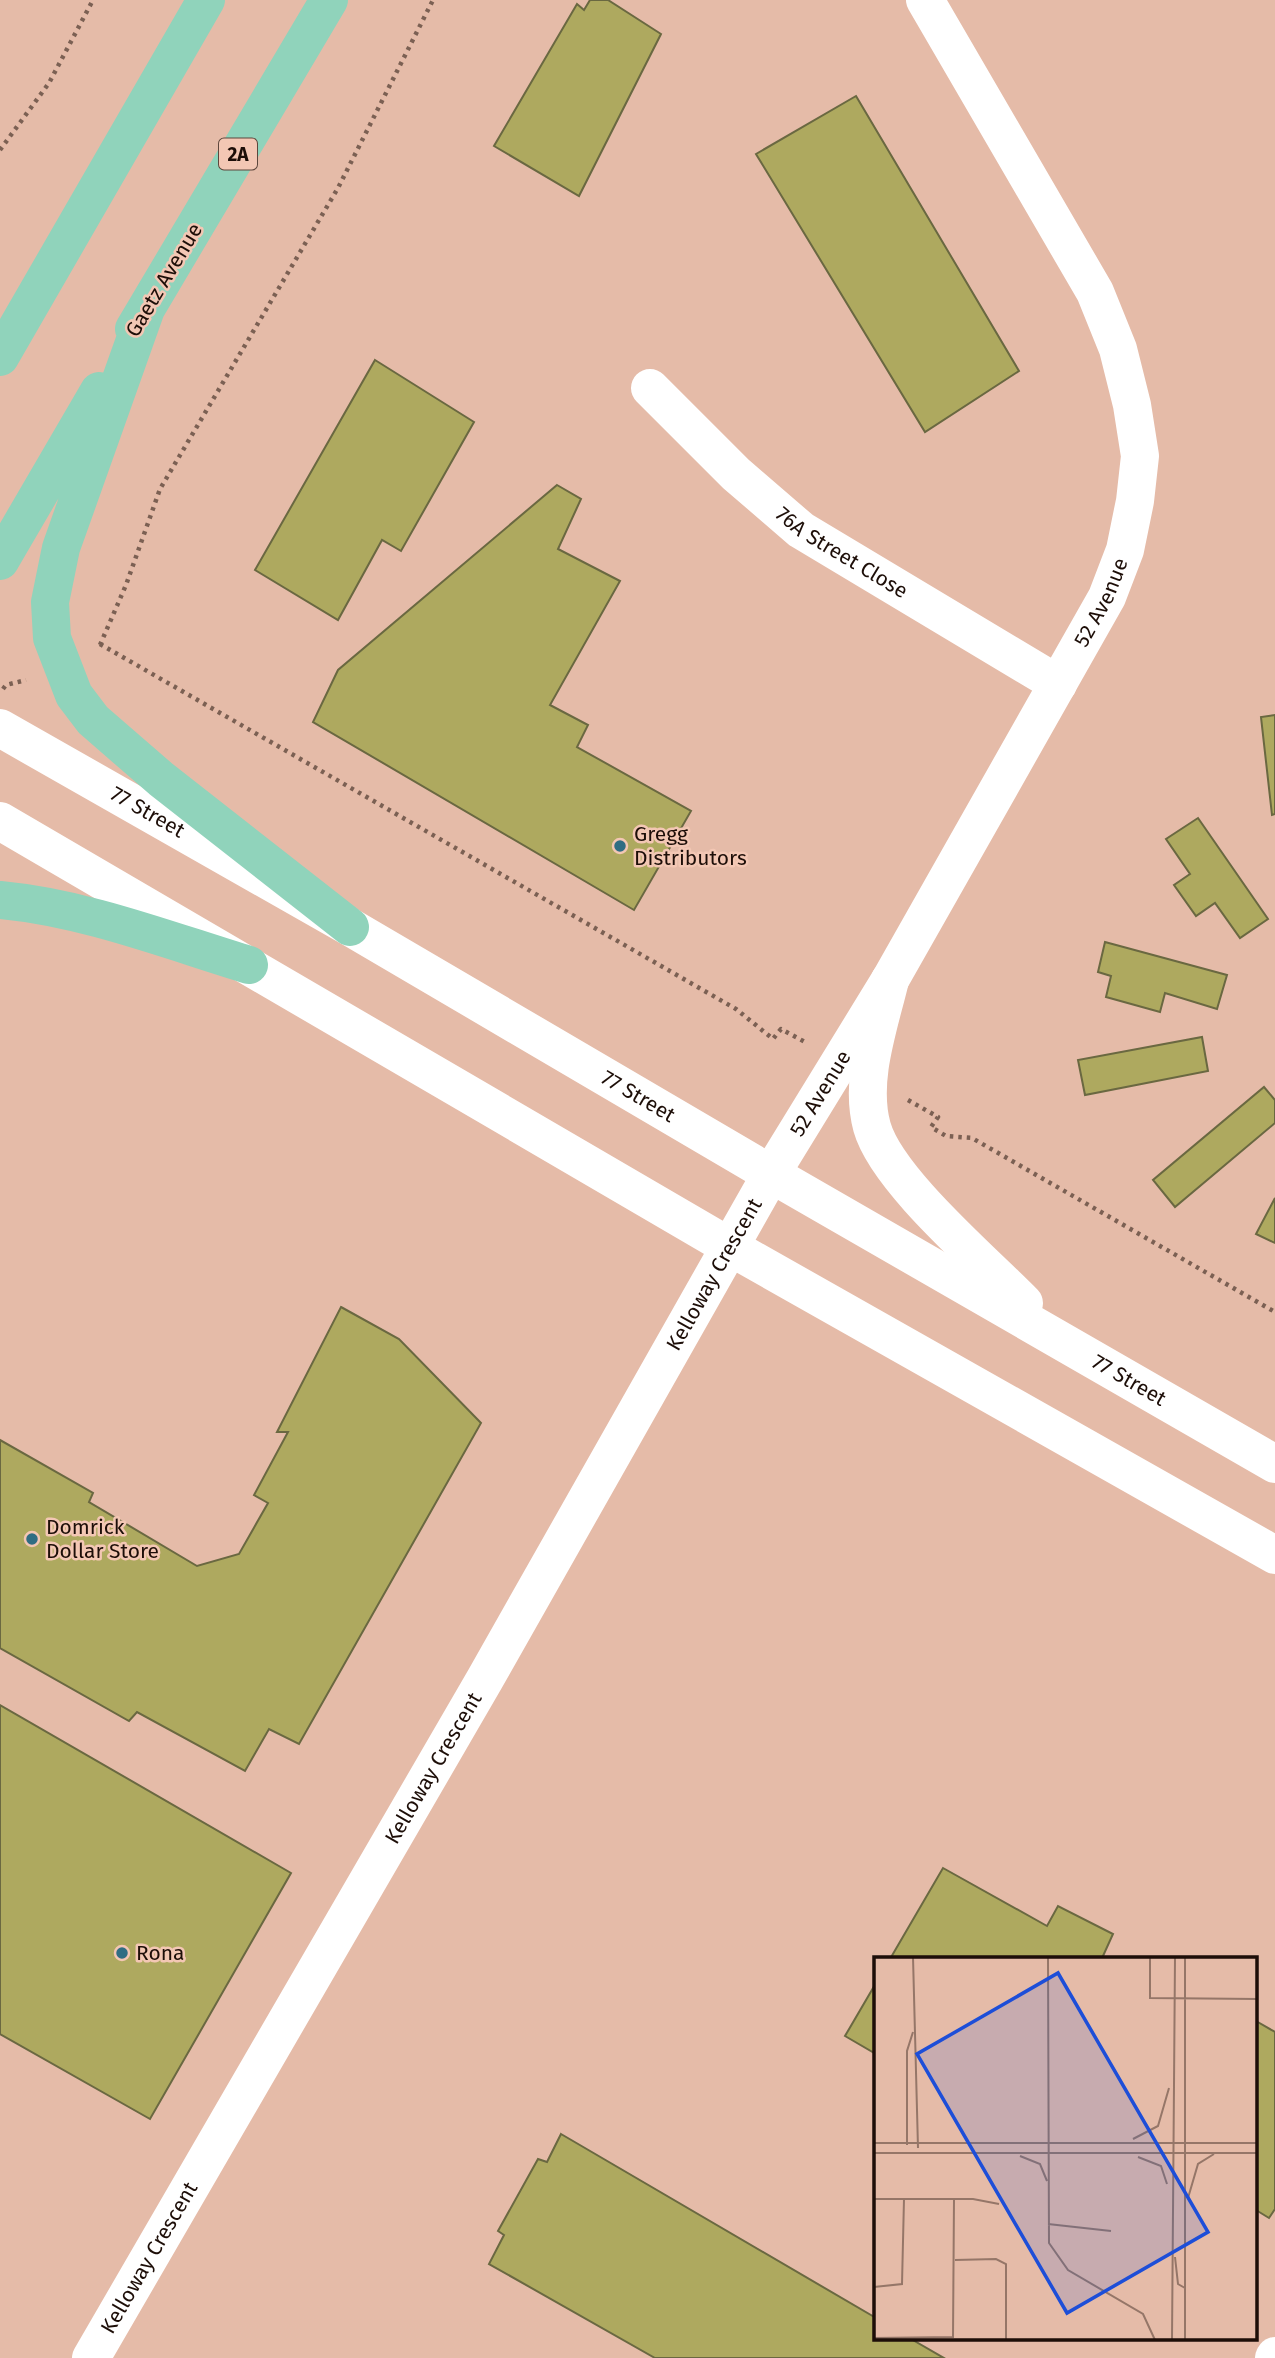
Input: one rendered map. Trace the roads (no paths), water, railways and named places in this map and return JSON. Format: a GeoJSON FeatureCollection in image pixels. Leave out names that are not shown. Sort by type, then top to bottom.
{"type":"FeatureCollection","features":[{"type":"Feature","properties":{"kind":"main road"},"geometry":{"type":"LineString","coordinates":[[0,357],[206,0]]}},
{"type":"Feature","properties":{"kind":"main road"},"geometry":{"type":"LineString","coordinates":[[288,69],[307,0]]}},
{"type":"Feature","properties":{"kind":"main road","name":"Gaetz Avenue"},"geometry":{"type":"LineString","coordinates":[[0,561],[329,0]]}},
{"type":"Feature","properties":{"kind":"main road","name":"52 Avenue"},"geometry":{"type":"LineString","coordinates":[[771,1174],[890,980],[1107,597],[1125,550],[1140,456],[1132,405],[1118,349],[1095,292],[925,0]]}},
{"type":"Feature","properties":{"kind":"main road"},"geometry":{"type":"LineString","coordinates":[[0,306],[72,235]]}},
{"type":"Feature","properties":{"kind":"main road"},"geometry":{"type":"LineString","coordinates":[[146,309],[61,548],[50,601],[52,638],[74,695],[93,720],[161,779],[350,927]]}},
{"type":"Feature","properties":{"kind":"main road","name":"76A Street Close"},"geometry":{"type":"LineString","coordinates":[[650,388],[736,474],[800,530],[1058,684]]}},
{"type":"Feature","properties":{"kind":"main road","name":"77 Street"},"geometry":{"type":"LineString","coordinates":[[0,728],[350,927],[771,1174],[1057,1336],[1275,1464]]}},
{"type":"Feature","properties":{"kind":"main road"},"geometry":{"type":"LineString","coordinates":[[0,821],[730,1247],[1275,1555]]}},
{"type":"Feature","properties":{"kind":"main road"},"geometry":{"type":"LineString","coordinates":[[0,900],[32,903],[97,918],[248,965]]}},
{"type":"Feature","properties":{"kind":"main road"},"geometry":{"type":"LineString","coordinates":[[890,980],[869,1078],[872,1126],[884,1154],[902,1180],[1057,1336]]}},
{"type":"Feature","properties":{"kind":"main road","name":"Kelloway Crescent"},"geometry":{"type":"LineString","coordinates":[[91,2358],[485,1679],[771,1174]]}},
{"type":"Feature","properties":{"kind":"place","name":"Gregg Distributors"},"geometry":{"type":"Point","coordinates":[620,846]}},
{"type":"Feature","properties":{"kind":"place","name":"Domrick Dollar Store"},"geometry":{"type":"Point","coordinates":[32,1539]}},
{"type":"Feature","properties":{"kind":"place","name":"Rona"},"geometry":{"type":"Point","coordinates":[122,1953]}}]}
